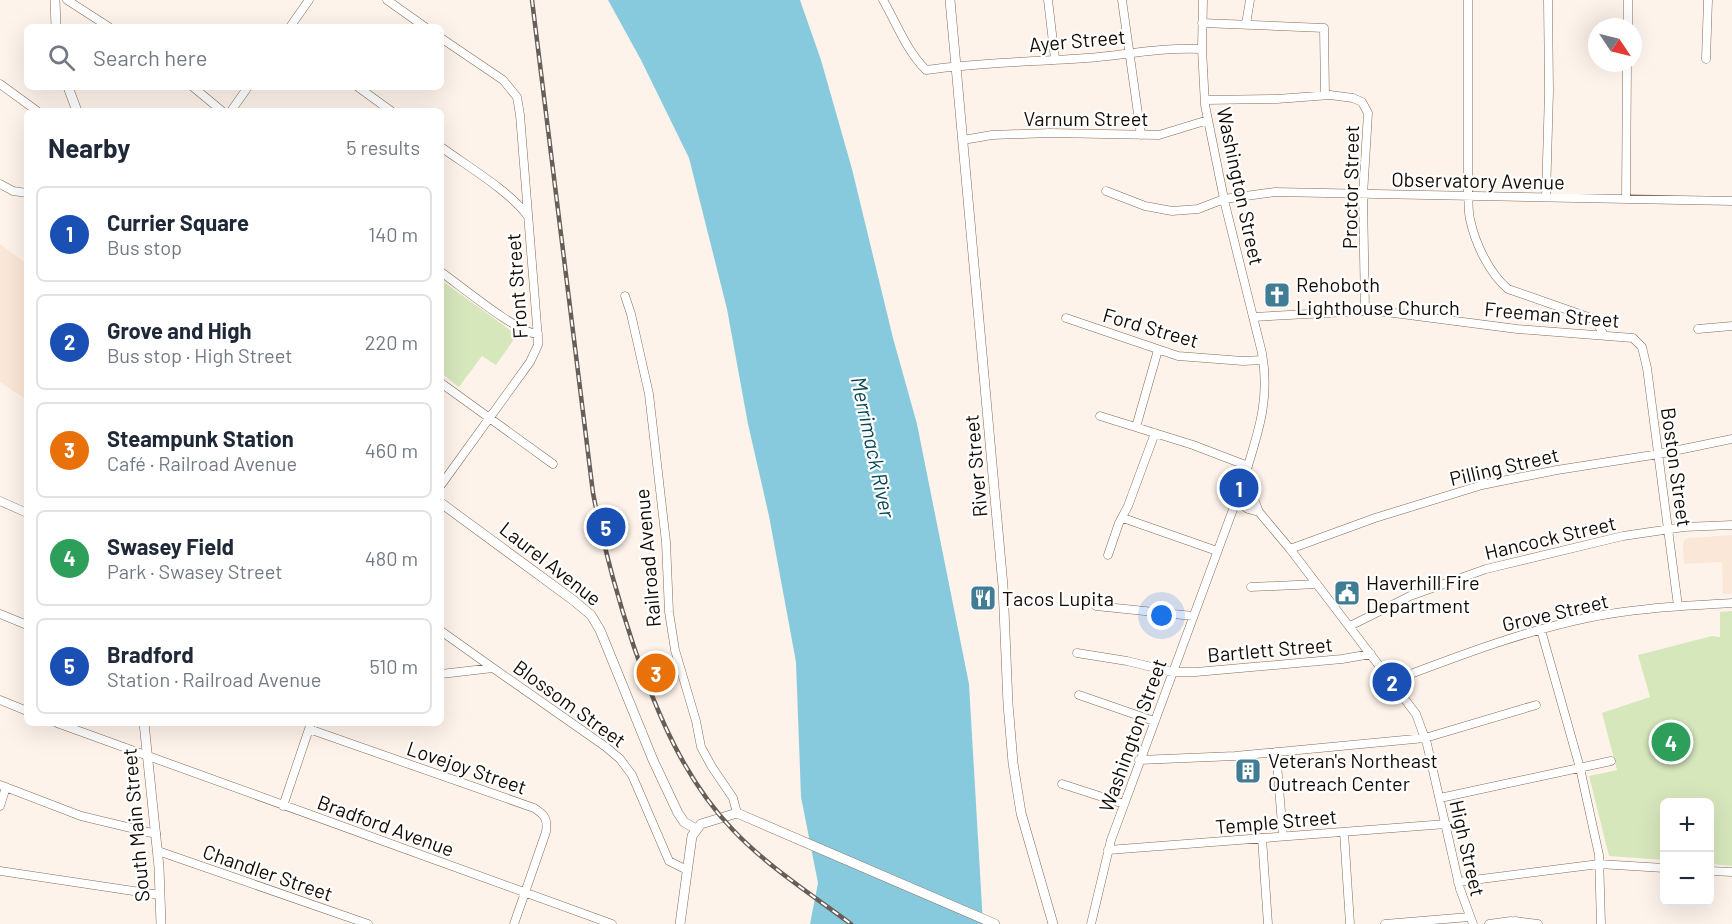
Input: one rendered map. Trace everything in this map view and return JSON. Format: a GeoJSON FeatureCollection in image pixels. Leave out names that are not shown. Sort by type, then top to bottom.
{"type":"FeatureCollection","features":[{"type":"Feature","properties":{"kind":"main road"},"geometry":{"type":"LineString","coordinates":[[56,0],[56,24]]}},
{"type":"Feature","properties":{"kind":"main road","name":"River Street"},"geometry":{"type":"LineString","coordinates":[[951,0],[1003,586],[1012,755],[1021,813],[1051,922]]}},
{"type":"Feature","properties":{"kind":"main road"},"geometry":{"type":"LineString","coordinates":[[70,90],[76,108]]}},
{"type":"Feature","properties":{"kind":"main road","name":"Laurel Avenue"},"geometry":{"type":"LineString","coordinates":[[444,505],[591,615],[600,630],[678,813],[684,822],[696,829]]}},
{"type":"Feature","properties":{"kind":"main road","name":"South Main Street"},"geometry":{"type":"LineString","coordinates":[[144,726],[158,851],[161,924]]}},
{"type":"Feature","properties":{"kind":"main road"},"geometry":{"type":"LineString","coordinates":[[680,924],[691,841],[696,829],[701,824],[741,815],[995,924]]}},
{"type":"Feature","properties":{"kind":"street"},"geometry":{"type":"LineString","coordinates":[[67,0],[105,24]]}},
{"type":"Feature","properties":{"kind":"street"},"geometry":{"type":"LineString","coordinates":[[292,24],[309,0]]}},
{"type":"Feature","properties":{"kind":"street"},"geometry":{"type":"LineString","coordinates":[[387,0],[421,24]]}},
{"type":"Feature","properties":{"kind":"street","name":"Ayer Street"},"geometry":{"type":"LineString","coordinates":[[883,0],[906,44],[926,70],[956,65],[1087,58],[1160,49],[1202,49]]}},
{"type":"Feature","properties":{"kind":"street"},"geometry":{"type":"LineString","coordinates":[[1048,0],[1055,59]]}},
{"type":"Feature","properties":{"kind":"street"},"geometry":{"type":"LineString","coordinates":[[1122,0],[1142,135]]}},
{"type":"Feature","properties":{"kind":"street","name":"Washington Street"},"geometry":{"type":"LineString","coordinates":[[1091,924],[1108,850],[1139,760],[1242,485],[1261,425],[1264,406],[1263,360],[1224,199],[1208,120],[1202,49],[1203,0]]}},
{"type":"Feature","properties":{"kind":"street"},"geometry":{"type":"LineString","coordinates":[[1246,24],[1250,0]]}},
{"type":"Feature","properties":{"kind":"street"},"geometry":{"type":"LineString","coordinates":[[1468,0],[1468,195],[1470,218],[1487,262],[1497,280],[1508,289],[1591,318],[1604,335]]}},
{"type":"Feature","properties":{"kind":"street"},"geometry":{"type":"LineString","coordinates":[[1546,197],[1549,91],[1548,0]]}},
{"type":"Feature","properties":{"kind":"street"},"geometry":{"type":"LineString","coordinates":[[1628,0],[1628,18]]}},
{"type":"Feature","properties":{"kind":"street"},"geometry":{"type":"LineString","coordinates":[[1706,59],[1708,0]]}},
{"type":"Feature","properties":{"kind":"street"},"geometry":{"type":"LineString","coordinates":[[1202,23],[1324,28],[1325,95],[1277,99],[1205,100]]}},
{"type":"Feature","properties":{"kind":"street","name":"Front Street"},"geometry":{"type":"LineString","coordinates":[[444,40],[494,73],[513,92],[520,115],[538,334],[538,345],[531,362],[444,481]]}},
{"type":"Feature","properties":{"kind":"street"},"geometry":{"type":"LineString","coordinates":[[1626,198],[1627,72]]}},
{"type":"Feature","properties":{"kind":"street"},"geometry":{"type":"LineString","coordinates":[[0,84],[34,108]]}},
{"type":"Feature","properties":{"kind":"street"},"geometry":{"type":"LineString","coordinates":[[197,90],[218,108]]}},
{"type":"Feature","properties":{"kind":"street"},"geometry":{"type":"LineString","coordinates":[[233,108],[246,90]]}},
{"type":"Feature","properties":{"kind":"street"},"geometry":{"type":"LineString","coordinates":[[361,90],[387,108]]}},
{"type":"Feature","properties":{"kind":"street","name":"Proctor Street"},"geometry":{"type":"LineString","coordinates":[[1325,95],[1353,98],[1362,102],[1368,112],[1363,195],[1365,311]]}},
{"type":"Feature","properties":{"kind":"street","name":"Varnum Street"},"geometry":{"type":"LineString","coordinates":[[963,140],[992,135],[1050,133],[1159,135],[1208,120]]}},
{"type":"Feature","properties":{"kind":"street"},"geometry":{"type":"LineString","coordinates":[[444,149],[520,206],[528,217]]}},
{"type":"Feature","properties":{"kind":"street"},"geometry":{"type":"LineString","coordinates":[[0,184],[13,191],[24,193]]}},
{"type":"Feature","properties":{"kind":"street","name":"Observatory Avenue"},"geometry":{"type":"LineString","coordinates":[[1106,191],[1145,206],[1173,211],[1198,209],[1224,199],[1275,192],[1732,201]]}},
{"type":"Feature","properties":{"kind":"street"},"geometry":{"type":"LineString","coordinates":[[444,274],[507,319],[531,333],[538,334]]}},
{"type":"Feature","properties":{"kind":"street","name":"Railroad Avenue"},"geometry":{"type":"LineString","coordinates":[[625,296],[632,314],[650,394],[667,549],[669,612],[675,650],[696,721],[701,747],[741,815]]}},
{"type":"Feature","properties":{"kind":"street","name":"Freeman Street"},"geometry":{"type":"LineString","coordinates":[[1253,317],[1386,312],[1507,328],[1632,338]]}},
{"type":"Feature","properties":{"kind":"street","name":"Ford Street"},"geometry":{"type":"LineString","coordinates":[[1066,318],[1158,350],[1190,358],[1263,360]]}},
{"type":"Feature","properties":{"kind":"street"},"geometry":{"type":"LineString","coordinates":[[1698,329],[1732,326]]}},
{"type":"Feature","properties":{"kind":"street","name":"Boston Street"},"geometry":{"type":"LineString","coordinates":[[1632,338],[1642,347],[1670,529],[1678,606]]}},
{"type":"Feature","properties":{"kind":"street"},"geometry":{"type":"LineString","coordinates":[[1136,427],[1158,350]]}},
{"type":"Feature","properties":{"kind":"street"},"geometry":{"type":"LineString","coordinates":[[444,385],[553,464]]}},
{"type":"Feature","properties":{"kind":"street"},"geometry":{"type":"LineString","coordinates":[[1100,416],[1248,465]]}},
{"type":"Feature","properties":{"kind":"street"},"geometry":{"type":"LineString","coordinates":[[1108,555],[1155,433]]}},
{"type":"Feature","properties":{"kind":"street","name":"Pilling Street"},"geometry":{"type":"LineString","coordinates":[[1290,549],[1367,520],[1482,485],[1732,439]]}},
{"type":"Feature","properties":{"kind":"street","name":"High Street"},"geometry":{"type":"LineString","coordinates":[[1242,485],[1254,499],[1259,512],[1350,626],[1416,714],[1425,738],[1458,882],[1471,920]]}},
{"type":"Feature","properties":{"kind":"street"},"geometry":{"type":"LineString","coordinates":[[0,501],[24,512]]}},
{"type":"Feature","properties":{"kind":"street","name":"High Street"},"geometry":{"type":"LineString","coordinates":[[1236,501],[1248,509],[1259,512]]}},
{"type":"Feature","properties":{"kind":"street"},"geometry":{"type":"LineString","coordinates":[[1123,518],[1217,551]]}},
{"type":"Feature","properties":{"kind":"street","name":"Hancock Street"},"geometry":{"type":"LineString","coordinates":[[1350,626],[1410,596],[1486,569],[1623,536],[1670,529],[1732,525]]}},
{"type":"Feature","properties":{"kind":"street"},"geometry":{"type":"LineString","coordinates":[[1251,587],[1317,584]]}},
{"type":"Feature","properties":{"kind":"street","name":"Grove Street"},"geometry":{"type":"LineString","coordinates":[[1392,681],[1468,652],[1541,630],[1612,614],[1678,606],[1732,603]]}},
{"type":"Feature","properties":{"kind":"street"},"geometry":{"type":"LineString","coordinates":[[1095,606],[1193,616]]}},
{"type":"Feature","properties":{"kind":"street"},"geometry":{"type":"LineString","coordinates":[[0,614],[24,624]]}},
{"type":"Feature","properties":{"kind":"street"},"geometry":{"type":"LineString","coordinates":[[1541,630],[1580,768],[1599,855],[1601,924]]}},
{"type":"Feature","properties":{"kind":"street"},"geometry":{"type":"LineString","coordinates":[[444,633],[493,668]]}},
{"type":"Feature","properties":{"kind":"street","name":"Bartlett Street"},"geometry":{"type":"LineString","coordinates":[[1077,653],[1127,661],[1172,672],[1196,672],[1342,659],[1371,654]]}},
{"type":"Feature","properties":{"kind":"street","name":"Blossom Street"},"geometry":{"type":"LineString","coordinates":[[444,674],[493,668],[620,759],[632,775],[669,861],[687,870]]}},
{"type":"Feature","properties":{"kind":"street"},"geometry":{"type":"LineString","coordinates":[[1079,695],[1154,721]]}},
{"type":"Feature","properties":{"kind":"street"},"geometry":{"type":"LineString","coordinates":[[0,700],[24,710]]}},
{"type":"Feature","properties":{"kind":"street"},"geometry":{"type":"LineString","coordinates":[[1139,760],[1205,758],[1425,738],[1536,705]]}},
{"type":"Feature","properties":{"kind":"street","name":"Bradford Avenue"},"geometry":{"type":"LineString","coordinates":[[65,726],[612,924]]}},
{"type":"Feature","properties":{"kind":"street"},"geometry":{"type":"LineString","coordinates":[[283,806],[310,726]]}},
{"type":"Feature","properties":{"kind":"street","name":"Lovejoy Street"},"geometry":{"type":"LineString","coordinates":[[310,726],[534,808],[545,815],[548,823],[546,832],[525,893]]}},
{"type":"Feature","properties":{"kind":"street"},"geometry":{"type":"LineString","coordinates":[[1276,752],[1283,836]]}},
{"type":"Feature","properties":{"kind":"street"},"geometry":{"type":"LineString","coordinates":[[1440,798],[1611,761]]}},
{"type":"Feature","properties":{"kind":"street"},"geometry":{"type":"LineString","coordinates":[[1062,784],[1124,804]]}},
{"type":"Feature","properties":{"kind":"street"},"geometry":{"type":"LineString","coordinates":[[0,806],[3,786],[81,816],[156,834]]}},
{"type":"Feature","properties":{"kind":"street","name":"Temple Street"},"geometry":{"type":"LineString","coordinates":[[1108,850],[1446,824]]}},
{"type":"Feature","properties":{"kind":"street"},"geometry":{"type":"LineString","coordinates":[[1344,832],[1350,924]]}},
{"type":"Feature","properties":{"kind":"street"},"geometry":{"type":"LineString","coordinates":[[1262,838],[1268,924]]}},
{"type":"Feature","properties":{"kind":"street","name":"Chandler Street"},"geometry":{"type":"LineString","coordinates":[[158,851],[368,924]]}},
{"type":"Feature","properties":{"kind":"street"},"geometry":{"type":"LineString","coordinates":[[1458,882],[1599,864],[1660,868]]}},
{"type":"Feature","properties":{"kind":"street"},"geometry":{"type":"LineString","coordinates":[[0,871],[160,895]]}},
{"type":"Feature","properties":{"kind":"street"},"geometry":{"type":"LineString","coordinates":[[1714,871],[1732,872]]}},
{"type":"Feature","properties":{"kind":"street"},"geometry":{"type":"LineString","coordinates":[[514,924],[525,893]]}},
{"type":"Feature","properties":{"kind":"street"},"geometry":{"type":"LineString","coordinates":[[1384,924],[1471,920]]}},
{"type":"Feature","properties":{"kind":"street"},"geometry":{"type":"LineString","coordinates":[[1489,924],[1511,921],[1538,924]]}},
{"type":"Feature","properties":{"kind":"street"},"geometry":{"type":"LineString","coordinates":[[1511,921],[1520,924]]}},
{"type":"Feature","properties":{"kind":"shaded area"},"geometry":{"type":"Polygon","coordinates":[[[0,244],[24,262],[24,398],[0,382],[0,244]]]}},
{"type":"Feature","properties":{"kind":"shaded area"},"geometry":{"type":"Polygon","coordinates":[[[1732,535],[1732,594],[1723,594],[1722,562],[1684,564],[1683,545],[1684,540],[1689,538],[1732,535]]]}},
{"type":"Feature","properties":{"kind":"green space"},"geometry":{"type":"Polygon","coordinates":[[[444,282],[517,335],[496,365],[482,356],[459,387],[444,375],[444,282]]]}},
{"type":"Feature","properties":{"kind":"green space"},"geometry":{"type":"Polygon","coordinates":[[[1732,611],[1732,866],[1714,864],[1714,798],[1660,798],[1660,860],[1609,856],[1589,776],[1617,770],[1602,713],[1650,697],[1638,655],[1712,636],[1720,637],[1720,612],[1732,611]]]}},
{"type":"Feature","properties":{"kind":"water","name":"Merrimack River"},"geometry":{"type":"Polygon","coordinates":[[[608,0],[800,0],[821,60],[852,169],[893,338],[917,424],[969,684],[983,924],[810,924],[818,883],[801,797],[796,662],[727,309],[689,158],[641,60],[608,0]]]}},
{"type":"Feature","properties":{"kind":"railway"},"geometry":{"type":"LineString","coordinates":[[532,0],[593,493],[611,570],[634,647],[652,696],[674,744],[686,767],[716,810],[760,856],[851,924]]}},
{"type":"Feature","properties":{"kind":"place","name":"Rehoboth Lighthouse Church"},"geometry":{"type":"Point","coordinates":[1277,295]}},
{"type":"Feature","properties":{"kind":"place","name":"Currier Square"},"geometry":{"type":"Point","coordinates":[1239,488]}},
{"type":"Feature","properties":{"kind":"place","name":"Bradford"},"geometry":{"type":"Point","coordinates":[606,527]}},
{"type":"Feature","properties":{"kind":"place","name":"Haverhill Fire Department"},"geometry":{"type":"Point","coordinates":[1347,593]}},
{"type":"Feature","properties":{"kind":"place","name":"Tacos Lupita"},"geometry":{"type":"Point","coordinates":[983,598]}},
{"type":"Feature","properties":{"kind":"place","name":"Steampunk Station"},"geometry":{"type":"Point","coordinates":[656,673]}},
{"type":"Feature","properties":{"kind":"place","name":"Grove and High"},"geometry":{"type":"Point","coordinates":[1392,682]}},
{"type":"Feature","properties":{"kind":"place","name":"Swasey Field"},"geometry":{"type":"Point","coordinates":[1671,742]}},
{"type":"Feature","properties":{"kind":"place","name":"Veteran's Northeast Outreach Center"},"geometry":{"type":"Point","coordinates":[1248,771]}}]}
